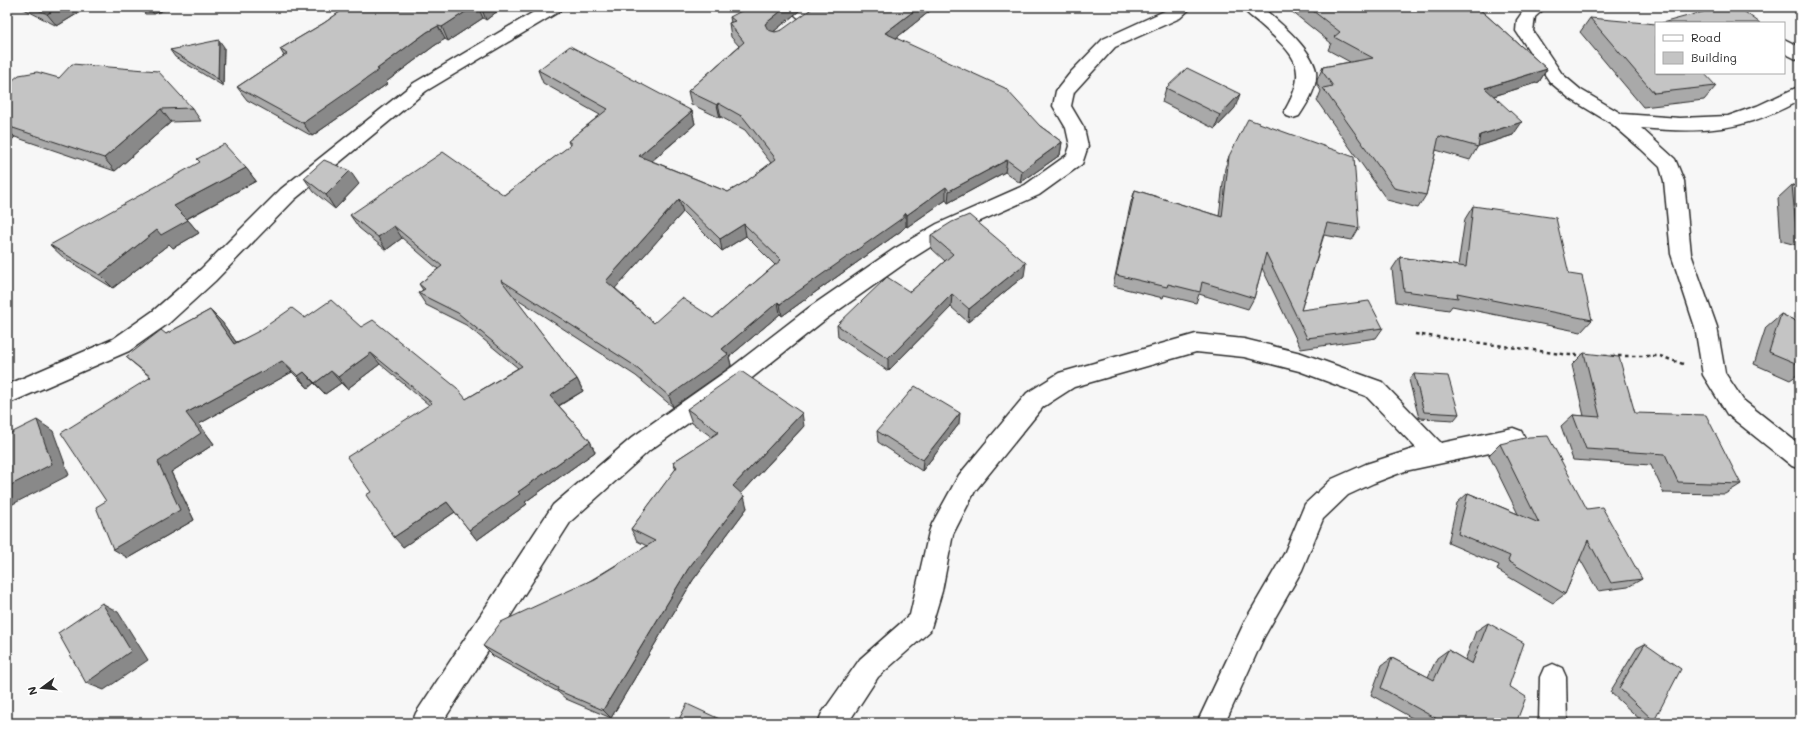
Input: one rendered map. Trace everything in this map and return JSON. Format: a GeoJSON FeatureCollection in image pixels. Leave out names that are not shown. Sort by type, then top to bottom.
{"type":"FeatureCollection","features":[{"type":"Feature","properties":{"kind":"street"},"geometry":{"type":"LineString","coordinates":[[7,395],[121,345],[161,317],[208,275],[288,194],[420,87],[554,7]]}},
{"type":"Feature","properties":{"kind":"street"},"geometry":{"type":"LineString","coordinates":[[426,723],[562,513],[642,443],[740,374],[831,304],[901,255],[944,229],[1032,190],[1075,159],[1079,146],[1075,128],[1062,106],[1065,91],[1108,43],[1174,14],[1184,7]]}},
{"type":"Feature","properties":{"kind":"street"},"geometry":{"type":"LineString","coordinates":[[1250,7],[1284,36],[1305,61],[1307,72],[1302,96],[1293,112]]}},
{"type":"Feature","properties":{"kind":"street"},"geometry":{"type":"LineString","coordinates":[[1538,7],[1528,15],[1524,22],[1525,31],[1556,78],[1575,94],[1618,120],[1648,144],[1668,164],[1674,181],[1681,254],[1706,327],[1714,374],[1735,407],[1800,459]]}},
{"type":"Feature","properties":{"kind":"street"},"geometry":{"type":"LineString","coordinates":[[1785,46],[1800,55]]}},
{"type":"Feature","properties":{"kind":"street"},"geometry":{"type":"LineString","coordinates":[[1618,120],[1705,125],[1740,120],[1782,102],[1800,92]]}},
{"type":"Feature","properties":{"kind":"street"},"geometry":{"type":"LineString","coordinates":[[832,723],[869,668],[921,622],[930,590],[941,532],[967,483],[1035,400],[1067,380],[1196,343],[1244,348],[1301,362],[1374,389],[1437,454]]}},
{"type":"Feature","properties":{"kind":"street"},"geometry":{"type":"LineString","coordinates":[[1211,723],[1255,628],[1293,562],[1314,512],[1340,488],[1366,475],[1405,461],[1513,438]]}},
{"type":"Feature","properties":{"kind":"street"},"geometry":{"type":"LineString","coordinates":[[1553,677],[1553,723]]}},
{"type":"Feature","properties":{"kind":"path"},"geometry":{"type":"LineString","coordinates":[[1415,334],[1569,355],[1592,355]]}},
{"type":"Feature","properties":{"kind":"path"},"geometry":{"type":"LineString","coordinates":[[1599,356],[1660,356],[1714,374]]}},
{"type":"Feature","properties":{"kind":"building"},"geometry":{"type":"Polygon","coordinates":[[[33,7],[59,7],[47,14],[33,7]]]}},
{"type":"Feature","properties":{"kind":"building"},"geometry":{"type":"Polygon","coordinates":[[[347,7],[473,7],[442,27],[438,26],[427,32],[377,69],[379,70],[303,123],[237,87],[287,54],[280,49],[324,23],[347,7]]]}},
{"type":"Feature","properties":{"kind":"building"},"geometry":{"type":"Polygon","coordinates":[[[749,7],[786,7],[765,24],[768,30],[775,32],[782,30],[814,7],[919,7],[885,33],[1005,88],[1040,126],[1062,142],[1022,171],[1007,160],[949,191],[946,187],[907,215],[906,213],[901,219],[780,304],[778,302],[722,349],[728,354],[727,355],[669,396],[632,364],[501,280],[577,379],[550,396],[590,441],[518,492],[520,494],[469,530],[447,502],[394,537],[366,495],[371,492],[347,457],[432,403],[371,353],[338,377],[331,371],[315,383],[304,372],[298,376],[282,361],[186,413],[201,433],[158,462],[180,510],[113,549],[96,507],[106,501],[61,433],[151,377],[126,357],[161,330],[166,334],[210,310],[234,344],[259,331],[292,308],[305,318],[331,300],[361,327],[373,320],[457,388],[466,399],[522,366],[458,313],[418,293],[425,289],[419,284],[442,266],[394,226],[378,237],[350,215],[443,152],[504,195],[572,144],[568,141],[608,109],[538,70],[570,46],[692,111],[639,156],[728,192],[747,181],[776,159],[743,117],[718,103],[717,105],[688,91],[744,42],[729,23],[735,21],[730,17],[749,7]],[[679,199],[606,281],[654,323],[682,298],[713,318],[781,260],[744,224],[720,239],[679,199]]]}},
{"type":"Feature","properties":{"kind":"building"},"geometry":{"type":"Polygon","coordinates":[[[1308,7],[1477,7],[1547,69],[1485,88],[1522,122],[1480,135],[1478,147],[1439,136],[1426,195],[1394,188],[1323,88],[1333,86],[1322,71],[1323,67],[1373,58],[1334,37],[1340,32],[1308,7]]]}},
{"type":"Feature","properties":{"kind":"building"},"geometry":{"type":"Polygon","coordinates":[[[1721,7],[1738,7],[1759,22],[1666,22],[1721,7]]]}},
{"type":"Feature","properties":{"kind":"building"},"geometry":{"type":"Polygon","coordinates":[[[1590,18],[1655,24],[1655,74],[1705,74],[1716,86],[1654,93],[1590,18]]]}},
{"type":"Feature","properties":{"kind":"building"},"geometry":{"type":"Polygon","coordinates":[[[219,40],[218,79],[170,50],[219,40]]]}},
{"type":"Feature","properties":{"kind":"building"},"geometry":{"type":"Polygon","coordinates":[[[72,64],[158,71],[192,108],[161,109],[104,158],[7,126],[7,85],[19,75],[37,72],[59,78],[72,64]]]}},
{"type":"Feature","properties":{"kind":"building"},"geometry":{"type":"Polygon","coordinates":[[[1187,68],[1240,94],[1220,115],[1166,88],[1187,68]]]}},
{"type":"Feature","properties":{"kind":"building"},"geometry":{"type":"Polygon","coordinates":[[[1248,119],[1354,157],[1359,228],[1327,223],[1301,310],[1369,301],[1383,328],[1307,338],[1266,253],[1254,298],[1202,282],[1200,292],[1168,284],[1167,287],[1116,275],[1135,190],[1222,217],[1229,156],[1248,119]]]}},
{"type":"Feature","properties":{"kind":"building"},"geometry":{"type":"Polygon","coordinates":[[[224,144],[246,168],[174,206],[188,220],[161,235],[157,230],[100,275],[50,245],[200,162],[197,159],[224,144]]]}},
{"type":"Feature","properties":{"kind":"building"},"geometry":{"type":"Polygon","coordinates":[[[324,160],[350,171],[326,195],[304,178],[324,160]]]}},
{"type":"Feature","properties":{"kind":"building"},"geometry":{"type":"Polygon","coordinates":[[[1792,185],[1800,187],[1800,229],[1796,228],[1792,185]]]}},
{"type":"Feature","properties":{"kind":"building"},"geometry":{"type":"Polygon","coordinates":[[[1473,206],[1556,218],[1569,274],[1582,276],[1592,320],[1457,293],[1458,298],[1404,291],[1400,257],[1466,267],[1473,206]]]}},
{"type":"Feature","properties":{"kind":"building"},"geometry":{"type":"Polygon","coordinates":[[[969,215],[1026,263],[969,309],[952,294],[888,359],[837,325],[887,277],[910,292],[953,254],[931,235],[952,222],[969,215]]]}},
{"type":"Feature","properties":{"kind":"building"},"geometry":{"type":"Polygon","coordinates":[[[1781,314],[1800,323],[1800,365],[1769,352],[1781,314]]]}},
{"type":"Feature","properties":{"kind":"building"},"geometry":{"type":"Polygon","coordinates":[[[1584,353],[1619,357],[1635,413],[1706,415],[1741,484],[1678,482],[1665,454],[1586,449],[1573,415],[1600,417],[1584,353]]]}},
{"type":"Feature","properties":{"kind":"building"},"geometry":{"type":"Polygon","coordinates":[[[741,371],[802,413],[733,486],[744,496],[688,569],[603,710],[557,690],[558,688],[483,646],[501,622],[594,579],[655,541],[631,529],[677,467],[673,462],[719,432],[687,409],[741,371]]]}},
{"type":"Feature","properties":{"kind":"building"},"geometry":{"type":"Polygon","coordinates":[[[1414,374],[1448,376],[1459,414],[1424,412],[1414,374]]]}},
{"type":"Feature","properties":{"kind":"building"},"geometry":{"type":"Polygon","coordinates":[[[915,386],[960,413],[923,460],[877,431],[915,386]]]}},
{"type":"Feature","properties":{"kind":"building"},"geometry":{"type":"Polygon","coordinates":[[[37,420],[52,464],[7,487],[7,435],[37,420]]]}},
{"type":"Feature","properties":{"kind":"building"},"geometry":{"type":"Polygon","coordinates":[[[1548,436],[1587,509],[1602,507],[1642,579],[1611,583],[1588,540],[1565,594],[1508,561],[1510,556],[1458,534],[1468,493],[1539,523],[1500,444],[1529,437],[1548,436]]]}},
{"type":"Feature","properties":{"kind":"building"},"geometry":{"type":"Polygon","coordinates":[[[102,603],[131,651],[86,683],[58,633],[102,603]]]}},
{"type":"Feature","properties":{"kind":"building"},"geometry":{"type":"Polygon","coordinates":[[[1488,623],[1524,643],[1509,686],[1526,697],[1516,723],[1507,723],[1498,717],[1495,723],[1444,723],[1381,688],[1392,658],[1434,680],[1448,650],[1472,664],[1488,623]]]}},
{"type":"Feature","properties":{"kind":"building"},"geometry":{"type":"Polygon","coordinates":[[[1645,644],[1681,669],[1654,721],[1619,688],[1645,644]]]}},
{"type":"Feature","properties":{"kind":"building"},"geometry":{"type":"Polygon","coordinates":[[[687,704],[728,723],[677,723],[687,704]]]}}]}
